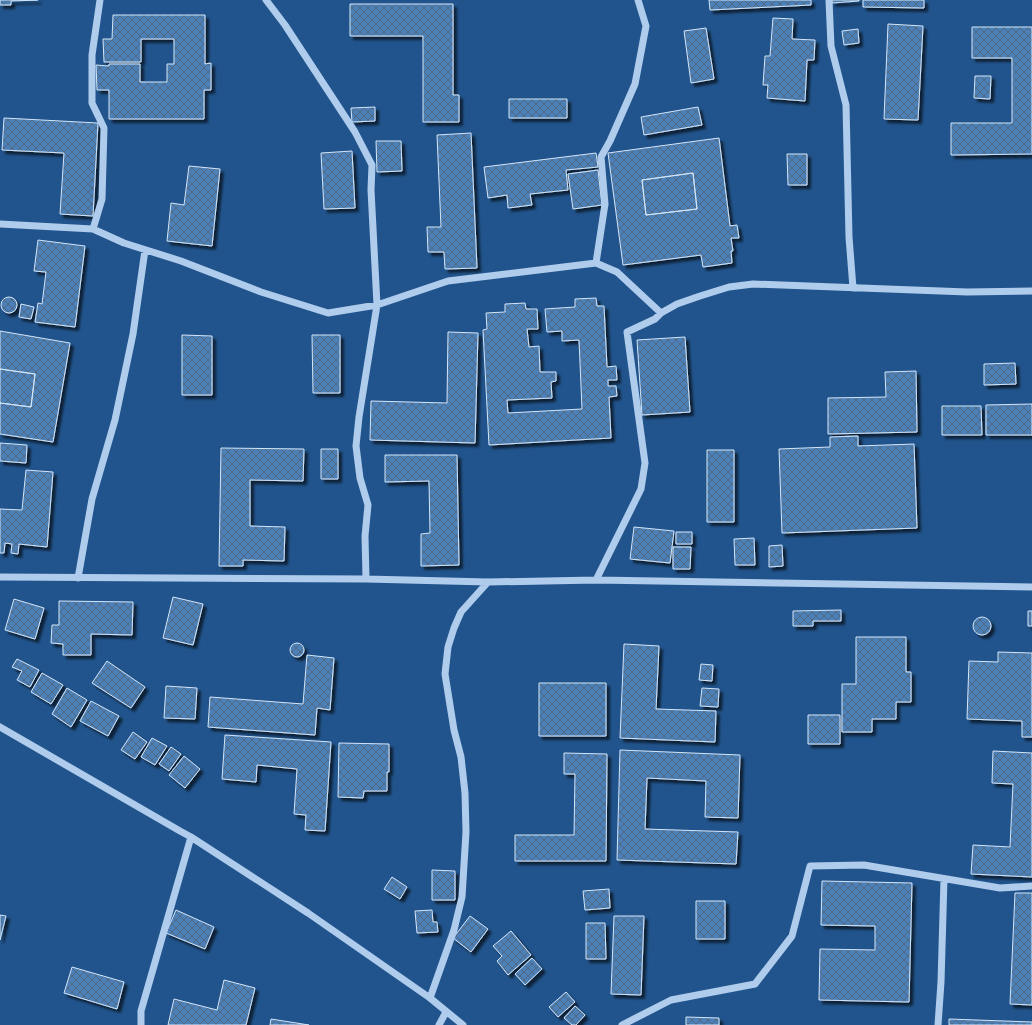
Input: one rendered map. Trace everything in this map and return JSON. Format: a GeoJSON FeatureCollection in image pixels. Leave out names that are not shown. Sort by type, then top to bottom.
{"type":"FeatureCollection","features":[{"type":"Feature","properties":{"kind":"street"},"geometry":{"type":"LineString","coordinates":[[93,229],[102,199],[104,128],[92,102],[92,55],[100,0]]}},
{"type":"Feature","properties":{"kind":"street"},"geometry":{"type":"LineString","coordinates":[[266,0],[285,25],[355,132],[372,165],[371,190],[377,306],[359,417],[356,446],[360,478],[368,505],[365,536],[366,579]]}},
{"type":"Feature","properties":{"kind":"street"},"geometry":{"type":"LineString","coordinates":[[596,263],[605,204],[601,157],[610,141],[635,84],[646,26],[638,0]]}},
{"type":"Feature","properties":{"kind":"street"},"geometry":{"type":"LineString","coordinates":[[829,0],[831,46],[846,105],[849,237],[853,288]]}},
{"type":"Feature","properties":{"kind":"street"},"geometry":{"type":"LineString","coordinates":[[0,224],[93,229],[124,243],[180,261],[261,292],[328,313],[377,306],[448,281],[596,263],[617,272],[661,313]]}},
{"type":"Feature","properties":{"kind":"street"},"geometry":{"type":"LineString","coordinates":[[78,578],[92,499],[115,420],[133,334],[146,250]]}},
{"type":"Feature","properties":{"kind":"street"},"geometry":{"type":"LineString","coordinates":[[596,580],[642,489],[645,463],[627,332],[655,319],[661,313],[677,304],[729,287],[753,284],[967,292],[1032,291]]}},
{"type":"Feature","properties":{"kind":"street"},"geometry":{"type":"LineString","coordinates":[[0,577],[366,579],[488,582],[596,580],[1032,586]]}},
{"type":"Feature","properties":{"kind":"street"},"geometry":{"type":"LineString","coordinates":[[430,998],[454,930],[462,897],[466,832],[465,793],[461,757],[454,730],[444,674],[448,647],[461,612],[488,582]]}},
{"type":"Feature","properties":{"kind":"street"},"geometry":{"type":"LineString","coordinates":[[0,727],[191,837],[308,913],[430,998],[463,1025]]}},
{"type":"Feature","properties":{"kind":"street"},"geometry":{"type":"LineString","coordinates":[[141,1025],[141,1011],[191,837]]}},
{"type":"Feature","properties":{"kind":"street"},"geometry":{"type":"LineString","coordinates":[[622,1025],[671,1000],[755,984],[792,936],[810,866],[864,865],[1000,888],[1032,886]]}},
{"type":"Feature","properties":{"kind":"street"},"geometry":{"type":"LineString","coordinates":[[938,1025],[941,982],[944,878]]}},
{"type":"Feature","properties":{"kind":"street"},"geometry":{"type":"LineString","coordinates":[[440,1025],[446,1012]]}},
{"type":"Feature","properties":{"kind":"building"},"geometry":{"type":"Polygon","coordinates":[[[0,0],[38,0],[11,1],[11,5],[0,5],[0,0]]]}},
{"type":"Feature","properties":{"kind":"building"},"geometry":{"type":"Polygon","coordinates":[[[709,0],[811,0],[811,5],[710,10],[709,0]]]}},
{"type":"Feature","properties":{"kind":"building"},"geometry":{"type":"Polygon","coordinates":[[[832,0],[859,0],[859,1],[832,3],[832,0]]]}},
{"type":"Feature","properties":{"kind":"building"},"geometry":{"type":"Polygon","coordinates":[[[863,0],[924,0],[924,8],[863,7],[863,0]]]}},
{"type":"Feature","properties":{"kind":"building"},"geometry":{"type":"Polygon","coordinates":[[[350,4],[453,4],[453,95],[459,95],[459,122],[423,122],[423,36],[350,36],[350,4]]]}},
{"type":"Feature","properties":{"kind":"building"},"geometry":{"type":"Polygon","coordinates":[[[113,15],[205,15],[205,64],[211,63],[211,90],[204,90],[204,119],[109,119],[109,90],[97,90],[96,65],[109,66],[109,64],[140,64],[140,82],[167,82],[167,64],[174,64],[174,39],[141,39],[141,62],[104,62],[103,39],[112,39],[113,15]]]}},
{"type":"Feature","properties":{"kind":"building"},"geometry":{"type":"Polygon","coordinates":[[[773,18],[793,19],[792,39],[815,40],[814,60],[807,60],[805,101],[767,98],[768,85],[763,85],[765,56],[770,56],[773,18]]]}},
{"type":"Feature","properties":{"kind":"building"},"geometry":{"type":"Polygon","coordinates":[[[888,24],[923,26],[918,120],[884,119],[888,24]]]}},
{"type":"Feature","properties":{"kind":"building"},"geometry":{"type":"Polygon","coordinates":[[[972,27],[1032,27],[1032,154],[951,155],[951,123],[1012,123],[1012,58],[972,58],[972,27]]]}},
{"type":"Feature","properties":{"kind":"building"},"geometry":{"type":"Polygon","coordinates":[[[706,28],[714,79],[691,83],[684,31],[706,28]]]}},
{"type":"Feature","properties":{"kind":"building"},"geometry":{"type":"Polygon","coordinates":[[[858,29],[859,43],[844,45],[842,31],[858,29]]]}},
{"type":"Feature","properties":{"kind":"building"},"geometry":{"type":"Polygon","coordinates":[[[975,76],[991,76],[990,99],[974,98],[975,76]]]}},
{"type":"Feature","properties":{"kind":"building"},"geometry":{"type":"Polygon","coordinates":[[[509,99],[567,99],[567,118],[509,118],[509,99]]]}},
{"type":"Feature","properties":{"kind":"building"},"geometry":{"type":"Polygon","coordinates":[[[375,107],[375,121],[352,122],[351,108],[375,107]]]}},
{"type":"Feature","properties":{"kind":"building"},"geometry":{"type":"Polygon","coordinates":[[[698,107],[702,125],[644,135],[641,117],[698,107]]]}},
{"type":"Feature","properties":{"kind":"building"},"geometry":{"type":"Polygon","coordinates":[[[4,118],[98,123],[93,216],[60,214],[64,153],[2,150],[4,118]]]}},
{"type":"Feature","properties":{"kind":"building"},"geometry":{"type":"Polygon","coordinates":[[[471,133],[477,268],[445,269],[444,252],[428,252],[427,227],[441,227],[437,135],[471,133]]]}},
{"type":"Feature","properties":{"kind":"building"},"geometry":{"type":"Polygon","coordinates":[[[719,138],[730,226],[737,225],[739,238],[731,238],[733,251],[731,251],[732,263],[703,267],[701,255],[623,265],[608,153],[719,138]],[[693,173],[642,180],[646,215],[697,209],[693,173]]]}},
{"type":"Feature","properties":{"kind":"building"},"geometry":{"type":"Polygon","coordinates":[[[376,141],[401,141],[402,171],[377,172],[376,141]]]}},
{"type":"Feature","properties":{"kind":"building"},"geometry":{"type":"Polygon","coordinates":[[[352,151],[355,208],[324,209],[321,153],[352,151]]]}},
{"type":"Feature","properties":{"kind":"building"},"geometry":{"type":"Polygon","coordinates":[[[596,153],[598,167],[566,170],[568,190],[530,194],[532,205],[508,208],[507,195],[488,198],[484,167],[596,153]]]}},
{"type":"Feature","properties":{"kind":"building"},"geometry":{"type":"Polygon","coordinates":[[[787,154],[807,154],[807,185],[788,185],[787,154]]]}},
{"type":"Feature","properties":{"kind":"building"},"geometry":{"type":"Polygon","coordinates":[[[189,166],[220,169],[212,246],[167,241],[171,203],[184,205],[189,166]]]}},
{"type":"Feature","properties":{"kind":"building"},"geometry":{"type":"Polygon","coordinates":[[[598,170],[602,205],[573,209],[568,174],[598,170]]]}},
{"type":"Feature","properties":{"kind":"building"},"geometry":{"type":"Polygon","coordinates":[[[693,173],[697,209],[646,215],[642,180],[693,173]]]}},
{"type":"Feature","properties":{"kind":"building"},"geometry":{"type":"Polygon","coordinates":[[[38,240],[85,246],[75,327],[35,322],[38,303],[42,304],[46,272],[34,271],[38,240]]]}},
{"type":"Feature","properties":{"kind":"building"},"geometry":{"type":"Polygon","coordinates":[[[9,297],[15,299],[17,305],[15,311],[9,313],[3,311],[1,305],[3,299],[9,297]]]}},
{"type":"Feature","properties":{"kind":"building"},"geometry":{"type":"Polygon","coordinates":[[[596,298],[597,306],[604,306],[607,367],[616,366],[617,380],[608,380],[608,386],[616,386],[617,396],[609,397],[611,438],[489,445],[483,330],[487,329],[486,313],[505,312],[505,304],[525,303],[526,309],[537,309],[538,329],[527,329],[529,347],[539,346],[540,372],[556,372],[556,381],[551,382],[552,398],[507,400],[508,413],[582,409],[579,340],[562,341],[562,331],[547,332],[545,309],[575,307],[575,299],[596,298]]]}},
{"type":"Feature","properties":{"kind":"building"},"geometry":{"type":"Polygon","coordinates":[[[21,304],[34,307],[31,319],[19,317],[21,304]]]}},
{"type":"Feature","properties":{"kind":"building"},"geometry":{"type":"Polygon","coordinates":[[[0,331],[70,343],[53,442],[0,434],[0,403],[31,407],[35,374],[0,369],[0,331]]]}},
{"type":"Feature","properties":{"kind":"building"},"geometry":{"type":"Polygon","coordinates":[[[448,332],[478,333],[475,443],[370,440],[371,401],[447,403],[448,332]]]}},
{"type":"Feature","properties":{"kind":"building"},"geometry":{"type":"Polygon","coordinates":[[[182,335],[212,336],[212,395],[182,395],[182,335]]]}},
{"type":"Feature","properties":{"kind":"building"},"geometry":{"type":"Polygon","coordinates":[[[312,335],[340,335],[340,393],[313,393],[312,335]]]}},
{"type":"Feature","properties":{"kind":"building"},"geometry":{"type":"Polygon","coordinates":[[[685,337],[690,412],[642,415],[637,340],[685,337]]]}},
{"type":"Feature","properties":{"kind":"building"},"geometry":{"type":"Polygon","coordinates":[[[1015,363],[1016,384],[984,385],[984,364],[1015,363]]]}},
{"type":"Feature","properties":{"kind":"building"},"geometry":{"type":"Polygon","coordinates":[[[0,369],[35,374],[31,407],[0,403],[0,369]]]}},
{"type":"Feature","properties":{"kind":"building"},"geometry":{"type":"Polygon","coordinates":[[[916,371],[917,432],[828,434],[828,398],[886,397],[885,372],[916,371]]]}},
{"type":"Feature","properties":{"kind":"building"},"geometry":{"type":"Polygon","coordinates":[[[1032,404],[1032,435],[986,435],[986,405],[1032,404]]]}},
{"type":"Feature","properties":{"kind":"building"},"geometry":{"type":"Polygon","coordinates":[[[942,406],[981,406],[982,435],[942,435],[942,406]]]}},
{"type":"Feature","properties":{"kind":"building"},"geometry":{"type":"Polygon","coordinates":[[[858,436],[858,446],[914,444],[917,528],[782,533],[779,449],[830,447],[830,437],[858,436]]]}},
{"type":"Feature","properties":{"kind":"building"},"geometry":{"type":"Polygon","coordinates":[[[0,443],[27,445],[26,463],[0,461],[0,443]]]}},
{"type":"Feature","properties":{"kind":"building"},"geometry":{"type":"Polygon","coordinates":[[[221,448],[304,449],[303,481],[250,480],[250,526],[285,527],[284,561],[243,560],[243,566],[219,566],[221,448]]]}},
{"type":"Feature","properties":{"kind":"building"},"geometry":{"type":"Polygon","coordinates":[[[321,449],[338,449],[338,479],[321,479],[321,449]]]}},
{"type":"Feature","properties":{"kind":"building"},"geometry":{"type":"Polygon","coordinates":[[[707,450],[734,450],[734,522],[707,522],[707,450]]]}},
{"type":"Feature","properties":{"kind":"building"},"geometry":{"type":"Polygon","coordinates":[[[385,455],[457,455],[459,565],[421,566],[421,534],[430,533],[429,481],[385,482],[385,455]]]}},
{"type":"Feature","properties":{"kind":"building"},"geometry":{"type":"Polygon","coordinates":[[[26,470],[53,472],[47,547],[19,544],[18,554],[11,553],[12,544],[5,543],[4,553],[0,553],[0,509],[22,510],[26,470]]]}},
{"type":"Feature","properties":{"kind":"building"},"geometry":{"type":"Polygon","coordinates":[[[634,527],[674,531],[670,563],[630,559],[634,527]]]}},
{"type":"Feature","properties":{"kind":"building"},"geometry":{"type":"Polygon","coordinates":[[[676,532],[692,532],[692,544],[676,544],[676,532]]]}},
{"type":"Feature","properties":{"kind":"building"},"geometry":{"type":"Polygon","coordinates":[[[754,538],[755,565],[735,565],[734,539],[754,538]]]}},
{"type":"Feature","properties":{"kind":"building"},"geometry":{"type":"Polygon","coordinates":[[[782,545],[783,566],[769,567],[769,546],[782,545]]]}},
{"type":"Feature","properties":{"kind":"building"},"geometry":{"type":"Polygon","coordinates":[[[673,547],[691,547],[690,569],[673,569],[673,547]]]}},
{"type":"Feature","properties":{"kind":"building"},"geometry":{"type":"Polygon","coordinates":[[[173,597],[203,604],[193,645],[163,638],[173,597]]]}},
{"type":"Feature","properties":{"kind":"building"},"geometry":{"type":"Polygon","coordinates":[[[14,599],[44,608],[35,639],[5,630],[14,599]]]}},
{"type":"Feature","properties":{"kind":"building"},"geometry":{"type":"Polygon","coordinates":[[[59,601],[133,602],[132,635],[91,634],[91,655],[63,655],[63,644],[51,643],[52,625],[59,625],[59,601]]]}},
{"type":"Feature","properties":{"kind":"building"},"geometry":{"type":"Polygon","coordinates":[[[841,610],[841,621],[813,621],[813,626],[793,626],[793,611],[841,610]]]}},
{"type":"Feature","properties":{"kind":"building"},"geometry":{"type":"Polygon","coordinates":[[[1028,611],[1032,611],[1032,626],[1028,626],[1028,611]]]}},
{"type":"Feature","properties":{"kind":"building"},"geometry":{"type":"Polygon","coordinates":[[[982,617],[986,618],[990,622],[990,630],[986,634],[982,635],[978,634],[974,630],[973,626],[974,622],[978,618],[982,617]]]}},
{"type":"Feature","properties":{"kind":"building"},"geometry":{"type":"Polygon","coordinates":[[[856,637],[906,637],[906,672],[911,672],[911,702],[896,702],[896,719],[872,719],[872,732],[842,732],[842,684],[856,684],[856,637]]]}},
{"type":"Feature","properties":{"kind":"building"},"geometry":{"type":"Polygon","coordinates":[[[294,643],[300,643],[304,647],[304,653],[300,657],[294,657],[290,653],[290,647],[294,643]]]}},
{"type":"Feature","properties":{"kind":"building"},"geometry":{"type":"Polygon","coordinates":[[[624,644],[659,646],[656,709],[716,711],[715,742],[620,738],[624,644]]]}},
{"type":"Feature","properties":{"kind":"building"},"geometry":{"type":"Polygon","coordinates":[[[998,652],[1032,653],[1032,737],[1022,737],[1022,721],[967,719],[969,661],[998,662],[998,652]]]}},
{"type":"Feature","properties":{"kind":"building"},"geometry":{"type":"Polygon","coordinates":[[[307,655],[334,658],[330,710],[317,708],[315,735],[208,727],[210,697],[303,704],[307,655]]]}},
{"type":"Feature","properties":{"kind":"building"},"geometry":{"type":"Polygon","coordinates":[[[17,659],[39,670],[30,687],[17,680],[22,671],[12,667],[17,659]]]}},
{"type":"Feature","properties":{"kind":"building"},"geometry":{"type":"Polygon","coordinates":[[[107,661],[145,687],[131,708],[92,683],[107,661]]]}},
{"type":"Feature","properties":{"kind":"building"},"geometry":{"type":"Polygon","coordinates":[[[701,664],[713,665],[712,681],[699,680],[701,664]]]}},
{"type":"Feature","properties":{"kind":"building"},"geometry":{"type":"Polygon","coordinates":[[[42,673],[63,685],[51,704],[31,692],[42,673]]]}},
{"type":"Feature","properties":{"kind":"building"},"geometry":{"type":"Polygon","coordinates":[[[539,683],[606,683],[606,736],[539,736],[539,683]]]}},
{"type":"Feature","properties":{"kind":"building"},"geometry":{"type":"Polygon","coordinates":[[[166,686],[197,688],[195,719],[164,718],[166,686]]]}},
{"type":"Feature","properties":{"kind":"building"},"geometry":{"type":"Polygon","coordinates":[[[67,688],[87,700],[71,727],[52,714],[67,688]]]}},
{"type":"Feature","properties":{"kind":"building"},"geometry":{"type":"Polygon","coordinates":[[[702,688],[719,689],[718,707],[700,706],[702,688]]]}},
{"type":"Feature","properties":{"kind":"building"},"geometry":{"type":"Polygon","coordinates":[[[91,701],[119,716],[108,736],[80,721],[91,701]]]}},
{"type":"Feature","properties":{"kind":"building"},"geometry":{"type":"Polygon","coordinates":[[[808,715],[840,715],[840,744],[808,744],[808,715]]]}},
{"type":"Feature","properties":{"kind":"building"},"geometry":{"type":"Polygon","coordinates":[[[133,732],[147,742],[135,759],[121,750],[133,732]]]}},
{"type":"Feature","properties":{"kind":"building"},"geometry":{"type":"Polygon","coordinates":[[[225,735],[331,742],[325,831],[305,830],[306,815],[294,814],[297,769],[257,765],[256,782],[222,779],[225,735]]]}},
{"type":"Feature","properties":{"kind":"building"},"geometry":{"type":"Polygon","coordinates":[[[152,738],[167,746],[155,765],[141,757],[152,738]]]}},
{"type":"Feature","properties":{"kind":"building"},"geometry":{"type":"Polygon","coordinates":[[[339,743],[389,744],[387,791],[364,791],[363,798],[338,797],[339,743]]]}},
{"type":"Feature","properties":{"kind":"building"},"geometry":{"type":"Polygon","coordinates":[[[171,747],[181,754],[169,771],[159,764],[171,747]]]}},
{"type":"Feature","properties":{"kind":"building"},"geometry":{"type":"Polygon","coordinates":[[[620,750],[740,755],[738,818],[705,817],[706,781],[647,778],[645,829],[738,832],[736,864],[617,860],[620,750]]]}},
{"type":"Feature","properties":{"kind":"building"},"geometry":{"type":"Polygon","coordinates":[[[993,751],[1032,753],[1032,877],[971,874],[973,845],[1010,847],[1013,784],[992,783],[993,751]]]}},
{"type":"Feature","properties":{"kind":"building"},"geometry":{"type":"Polygon","coordinates":[[[564,753],[607,754],[606,861],[515,861],[515,835],[574,835],[575,774],[564,774],[564,753]]]}},
{"type":"Feature","properties":{"kind":"building"},"geometry":{"type":"Polygon","coordinates":[[[184,756],[200,769],[185,788],[169,775],[184,756]]]}},
{"type":"Feature","properties":{"kind":"building"},"geometry":{"type":"Polygon","coordinates":[[[432,870],[455,871],[455,900],[432,900],[432,870]]]}},
{"type":"Feature","properties":{"kind":"building"},"geometry":{"type":"Polygon","coordinates":[[[392,877],[407,887],[400,899],[384,889],[392,877]]]}},
{"type":"Feature","properties":{"kind":"building"},"geometry":{"type":"Polygon","coordinates":[[[822,881],[912,883],[909,1002],[819,1000],[820,949],[875,950],[875,926],[821,925],[822,881]]]}},
{"type":"Feature","properties":{"kind":"building"},"geometry":{"type":"Polygon","coordinates":[[[609,889],[610,908],[585,910],[583,891],[609,889]]]}},
{"type":"Feature","properties":{"kind":"building"},"geometry":{"type":"Polygon","coordinates":[[[1015,893],[1032,893],[1032,1005],[1010,1004],[1015,893]]]}},
{"type":"Feature","properties":{"kind":"building"},"geometry":{"type":"Polygon","coordinates":[[[696,901],[725,901],[725,939],[696,939],[696,901]]]}},
{"type":"Feature","properties":{"kind":"building"},"geometry":{"type":"Polygon","coordinates":[[[176,910],[214,927],[205,949],[166,933],[176,910]]]}},
{"type":"Feature","properties":{"kind":"building"},"geometry":{"type":"Polygon","coordinates":[[[432,910],[433,922],[437,922],[438,932],[417,933],[415,911],[432,910]]]}},
{"type":"Feature","properties":{"kind":"building"},"geometry":{"type":"Polygon","coordinates":[[[0,915],[6,916],[0,940],[0,915]]]}},
{"type":"Feature","properties":{"kind":"building"},"geometry":{"type":"Polygon","coordinates":[[[470,916],[488,929],[471,952],[453,938],[470,916]]]}},
{"type":"Feature","properties":{"kind":"building"},"geometry":{"type":"Polygon","coordinates":[[[614,916],[644,916],[641,995],[611,994],[614,916]]]}},
{"type":"Feature","properties":{"kind":"building"},"geometry":{"type":"Polygon","coordinates":[[[586,923],[605,923],[606,959],[586,959],[586,923]]]}},
{"type":"Feature","properties":{"kind":"building"},"geometry":{"type":"Polygon","coordinates":[[[511,931],[531,955],[508,975],[497,961],[502,956],[493,946],[511,931]]]}},
{"type":"Feature","properties":{"kind":"building"},"geometry":{"type":"Polygon","coordinates":[[[532,958],[542,969],[525,985],[515,974],[532,958]]]}},
{"type":"Feature","properties":{"kind":"building"},"geometry":{"type":"Polygon","coordinates":[[[72,967],[124,982],[117,1009],[64,993],[72,967]]]}},
{"type":"Feature","properties":{"kind":"building"},"geometry":{"type":"Polygon","coordinates":[[[224,980],[255,988],[246,1025],[168,1025],[174,999],[217,1010],[224,980]]]}},
{"type":"Feature","properties":{"kind":"building"},"geometry":{"type":"Polygon","coordinates":[[[566,992],[575,1002],[558,1017],[549,1007],[566,992]]]}},
{"type":"Feature","properties":{"kind":"building"},"geometry":{"type":"Polygon","coordinates":[[[575,1006],[585,1015],[576,1025],[572,1025],[564,1018],[575,1006]]]}},
{"type":"Feature","properties":{"kind":"building"},"geometry":{"type":"Polygon","coordinates":[[[686,1017],[719,1018],[719,1025],[686,1025],[686,1017]]]}},
{"type":"Feature","properties":{"kind":"building"},"geometry":{"type":"Polygon","coordinates":[[[271,1019],[309,1025],[270,1025],[271,1019]]]}},
{"type":"Feature","properties":{"kind":"building"},"geometry":{"type":"Polygon","coordinates":[[[949,1019],[1032,1022],[1032,1025],[949,1025],[949,1019]]]}}]}
